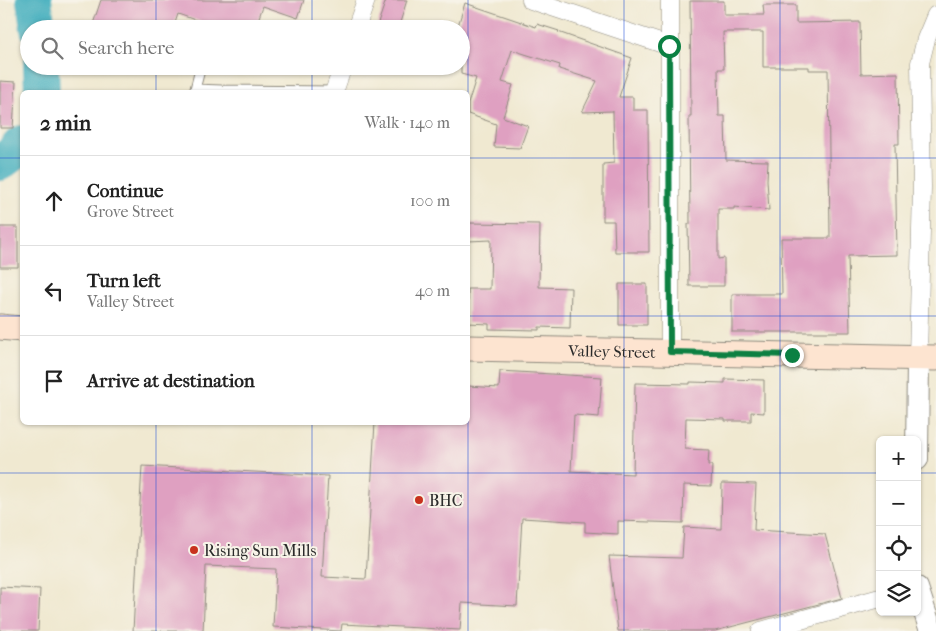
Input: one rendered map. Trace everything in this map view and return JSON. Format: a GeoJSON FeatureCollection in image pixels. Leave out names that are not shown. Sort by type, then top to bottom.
{"type":"FeatureCollection","features":[{"type":"Feature","properties":{"kind":"main road"},"geometry":{"type":"LineString","coordinates":[[0,327],[20,329]]}},
{"type":"Feature","properties":{"kind":"main road","name":"Valley Street"},"geometry":{"type":"LineString","coordinates":[[470,348],[927,358]]}},
{"type":"Feature","properties":{"kind":"street"},"geometry":{"type":"LineString","coordinates":[[359,20],[366,0]]}},
{"type":"Feature","properties":{"kind":"street"},"geometry":{"type":"LineString","coordinates":[[531,0],[669,46]]}},
{"type":"Feature","properties":{"kind":"street"},"geometry":{"type":"LineString","coordinates":[[670,0],[670,352]]}},
{"type":"Feature","properties":{"kind":"street"},"geometry":{"type":"LineString","coordinates":[[919,436],[927,358],[920,63],[926,39],[936,15]]}},
{"type":"Feature","properties":{"kind":"street"},"geometry":{"type":"LineString","coordinates":[[336,90],[340,75]]}},
{"type":"Feature","properties":{"kind":"street"},"geometry":{"type":"LineString","coordinates":[[761,631],[876,599]]}},
{"type":"Feature","properties":{"kind":"street"},"geometry":{"type":"LineString","coordinates":[[921,600],[931,631]]}},
{"type":"Feature","properties":{"kind":"lane"},"geometry":{"type":"LineString","coordinates":[[198,75],[195,89],[208,90]]}},
{"type":"Feature","properties":{"kind":"building"},"geometry":{"type":"Polygon","coordinates":[[[101,0],[304,0],[298,18],[263,6],[258,20],[195,20],[178,14],[176,20],[94,20],[101,0]]]}},
{"type":"Feature","properties":{"kind":"building"},"geometry":{"type":"Polygon","coordinates":[[[386,0],[407,0],[401,20],[379,20],[386,0]]]}},
{"type":"Feature","properties":{"kind":"building"},"geometry":{"type":"Polygon","coordinates":[[[690,1],[724,1],[724,15],[764,15],[763,5],[796,5],[796,23],[860,22],[861,74],[898,73],[899,144],[895,144],[897,255],[848,256],[850,332],[732,332],[732,294],[782,294],[781,238],[830,238],[828,70],[809,70],[809,67],[763,67],[763,32],[723,32],[724,69],[718,69],[719,116],[725,116],[726,160],[768,161],[769,210],[734,207],[734,209],[718,209],[718,259],[724,258],[724,286],[689,286],[690,1]]]}},
{"type":"Feature","properties":{"kind":"building"},"geometry":{"type":"Polygon","coordinates":[[[465,3],[536,27],[537,24],[559,31],[632,58],[619,97],[633,97],[633,110],[648,110],[649,252],[615,252],[614,221],[603,221],[603,164],[614,163],[613,111],[582,112],[597,81],[559,69],[560,65],[512,50],[502,82],[513,85],[503,117],[528,126],[520,148],[494,147],[496,124],[470,115],[470,98],[476,78],[465,75],[470,75],[470,20],[460,20],[465,3]]]}},
{"type":"Feature","properties":{"kind":"building"},"geometry":{"type":"Polygon","coordinates":[[[0,81],[16,82],[13,128],[0,128],[0,81]]]}},
{"type":"Feature","properties":{"kind":"building"},"geometry":{"type":"Polygon","coordinates":[[[470,223],[540,224],[539,287],[571,288],[570,328],[539,327],[539,330],[489,329],[489,324],[470,323],[470,289],[490,289],[491,240],[470,241],[470,223]]]}},
{"type":"Feature","properties":{"kind":"building"},"geometry":{"type":"Polygon","coordinates":[[[0,227],[18,227],[18,267],[0,267],[0,227]]]}},
{"type":"Feature","properties":{"kind":"building"},"geometry":{"type":"Polygon","coordinates":[[[619,284],[647,284],[647,325],[619,325],[619,284]]]}},
{"type":"Feature","properties":{"kind":"building"},"geometry":{"type":"Polygon","coordinates":[[[500,371],[602,377],[599,417],[574,415],[571,471],[633,474],[635,383],[690,384],[690,382],[725,383],[725,379],[764,380],[764,413],[751,412],[751,421],[686,418],[685,449],[709,450],[708,465],[712,465],[711,486],[684,485],[683,523],[618,521],[618,534],[585,532],[585,522],[522,518],[517,606],[462,603],[460,630],[342,624],[341,631],[273,627],[276,569],[206,566],[203,631],[133,631],[142,466],[328,476],[322,577],[366,579],[375,425],[470,425],[470,386],[499,388],[500,371]]]}},
{"type":"Feature","properties":{"kind":"building"},"geometry":{"type":"Polygon","coordinates":[[[722,483],[756,484],[754,530],[825,534],[842,598],[715,631],[618,631],[609,556],[682,558],[684,527],[721,529],[722,483]]]}},
{"type":"Feature","properties":{"kind":"building"},"geometry":{"type":"Polygon","coordinates":[[[0,587],[40,589],[38,631],[0,631],[0,587]]]}},
{"type":"Feature","properties":{"kind":"waterway"},"geometry":{"type":"LineString","coordinates":[[34,0],[37,20]]}},
{"type":"Feature","properties":{"kind":"waterway"},"geometry":{"type":"LineString","coordinates":[[41,75],[42,90]]}},
{"type":"Feature","properties":{"kind":"waterway"},"geometry":{"type":"LineString","coordinates":[[0,163],[20,145]]}},
{"type":"Feature","properties":{"kind":"place","name":"BHC"},"geometry":{"type":"Point","coordinates":[419,500]}},
{"type":"Feature","properties":{"kind":"place","name":"Rising Sun Mills"},"geometry":{"type":"Point","coordinates":[194,550]}},
{"type":"Feature","properties":{"kind":"route"},"geometry":{"type":"LineString","coordinates":[[669,46],[670,352],[792,355]]}}]}
